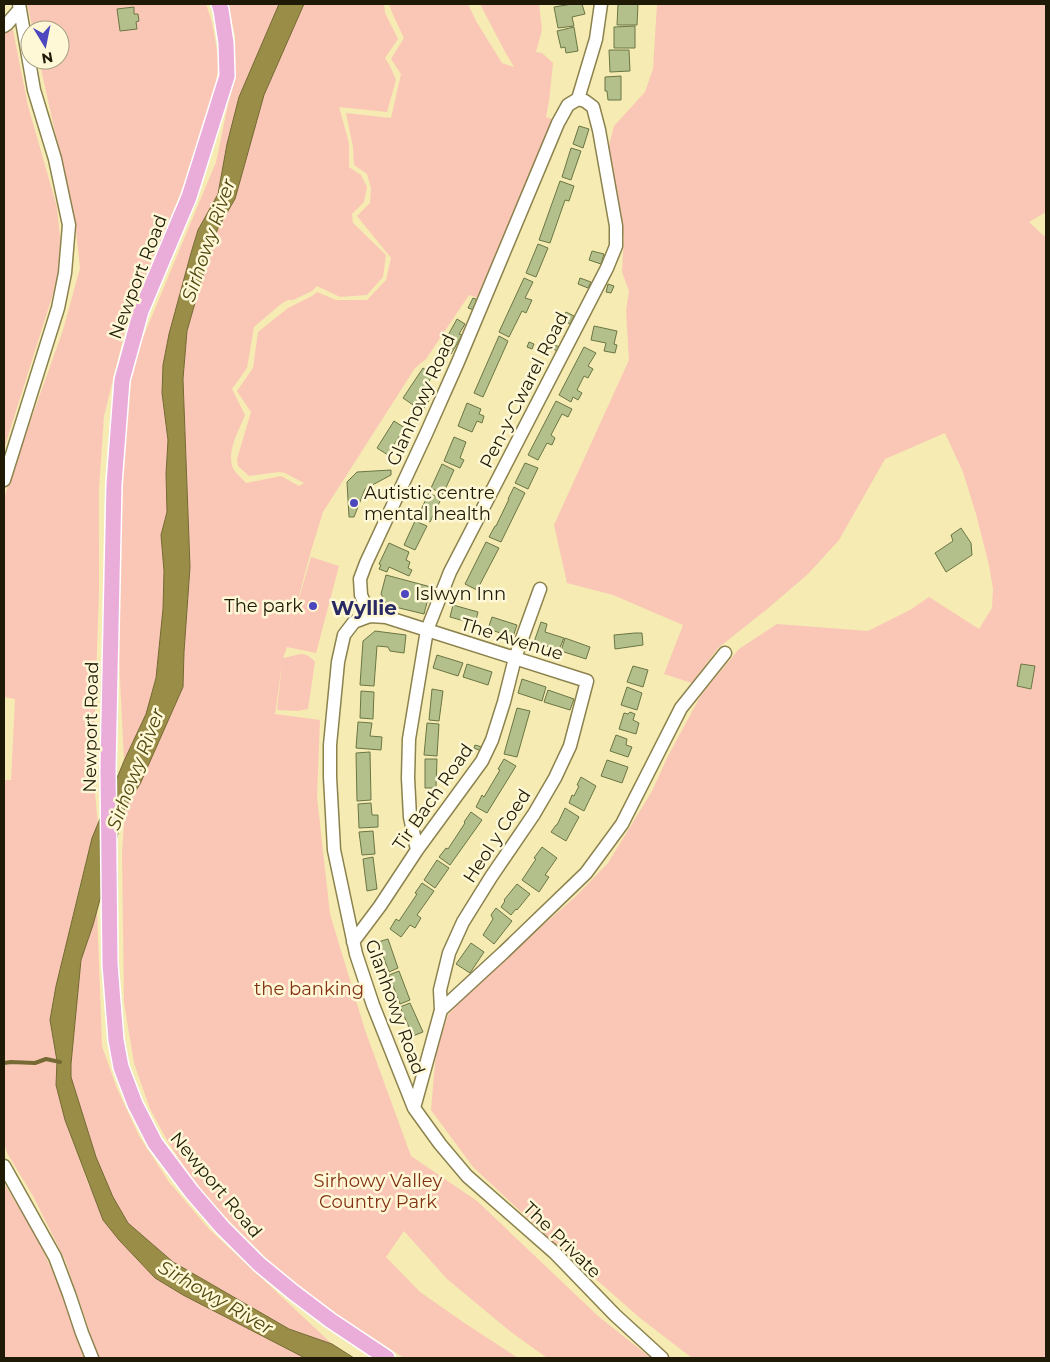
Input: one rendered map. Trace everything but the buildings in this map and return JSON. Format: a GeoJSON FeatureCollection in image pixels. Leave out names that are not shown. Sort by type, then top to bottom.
{"type":"FeatureCollection","features":[{"type":"Feature","properties":{"kind":"main road","name":"Newport Road"},"geometry":{"type":"LineString","coordinates":[[219,4],[222,10],[226,43],[226,76],[189,197],[142,310],[122,380],[114,494],[108,768],[110,964],[116,1040],[121,1067],[135,1104],[155,1143],[222,1227],[259,1264],[293,1292],[386,1358]]}},
{"type":"Feature","properties":{"kind":"street"},"geometry":{"type":"LineString","coordinates":[[578,99],[596,39],[601,4]]}},
{"type":"Feature","properties":{"kind":"street"},"geometry":{"type":"LineString","coordinates":[[4,26],[20,7]]}},
{"type":"Feature","properties":{"kind":"street"},"geometry":{"type":"LineString","coordinates":[[4,480],[58,308],[65,273],[69,226],[55,159],[34,90],[20,7]]}},
{"type":"Feature","properties":{"kind":"street","name":"Glanhowy Road"},"geometry":{"type":"LineString","coordinates":[[440,1144],[414,1108],[373,1005],[353,942],[334,850],[330,777],[330,745],[338,662],[344,635],[354,622],[370,616],[361,595],[360,580],[366,563],[458,362],[558,123],[568,104],[578,99]]}},
{"type":"Feature","properties":{"kind":"street","name":"Pen-y-Cwarel Road"},"geometry":{"type":"LineString","coordinates":[[416,850],[410,817],[409,739],[427,630],[454,563],[607,268],[616,246],[616,226],[599,130],[593,107],[585,101],[578,99]]}},
{"type":"Feature","properties":{"kind":"street","name":"Tir Bach Road"},"geometry":{"type":"LineString","coordinates":[[353,942],[380,906],[416,850],[482,761],[492,740],[515,658],[540,589]]}},
{"type":"Feature","properties":{"kind":"street","name":"The Avenue"},"geometry":{"type":"LineString","coordinates":[[370,616],[386,617],[587,681]]}},
{"type":"Feature","properties":{"kind":"street"},"geometry":{"type":"LineString","coordinates":[[441,1010],[586,873],[622,824],[681,708],[724,653]]}},
{"type":"Feature","properties":{"kind":"street","name":"Heol y Coed"},"geometry":{"type":"LineString","coordinates":[[414,1108],[441,1010],[440,990],[449,953],[463,922],[534,814],[555,778],[570,746],[587,681]]}},
{"type":"Feature","properties":{"kind":"street","name":"The Private"},"geometry":{"type":"LineString","coordinates":[[440,1144],[467,1176],[555,1253],[603,1304],[662,1358]]}},
{"type":"Feature","properties":{"kind":"street"},"geometry":{"type":"LineString","coordinates":[[4,1166],[55,1257],[92,1358]]}},
{"type":"Feature","properties":{"kind":"green space"},"geometry":{"type":"Polygon","coordinates":[[[27,4],[206,4],[212,22],[219,62],[215,88],[195,163],[181,192],[124,335],[104,416],[99,489],[99,591],[93,772],[98,824],[92,838],[81,881],[56,986],[50,1020],[57,1061],[56,1085],[65,1120],[89,1186],[183,1295],[305,1358],[99,1358],[65,1260],[33,1196],[7,1153],[4,1143],[4,780],[11,780],[15,699],[4,697],[4,498],[63,330],[80,268],[75,222],[41,70],[70,70],[70,20],[31,20],[27,4]]]}},
{"type":"Feature","properties":{"kind":"green space"},"geometry":{"type":"Polygon","coordinates":[[[228,4],[279,4],[239,97],[227,144],[218,194],[198,230],[169,334],[162,393],[168,440],[166,474],[167,512],[161,535],[164,571],[163,609],[156,677],[146,714],[124,761],[119,658],[119,529],[122,461],[130,377],[142,340],[216,162],[234,76],[235,36],[228,4]]]}},
{"type":"Feature","properties":{"kind":"green space"},"geometry":{"type":"Polygon","coordinates":[[[304,4],[384,4],[385,13],[398,39],[385,58],[396,80],[387,112],[339,107],[349,143],[349,167],[361,175],[367,187],[364,202],[352,214],[353,223],[386,255],[383,277],[367,295],[340,297],[317,286],[312,291],[281,304],[254,327],[247,368],[232,389],[245,415],[234,441],[231,462],[234,470],[246,483],[281,476],[299,486],[304,483],[285,473],[279,472],[249,476],[238,466],[237,459],[251,412],[237,391],[253,368],[258,332],[288,308],[317,292],[336,300],[367,300],[386,280],[391,258],[357,216],[370,203],[371,188],[367,174],[354,165],[353,147],[346,113],[391,118],[401,74],[391,59],[404,38],[389,4],[468,4],[476,21],[502,63],[514,67],[480,4],[539,4],[542,30],[536,52],[542,53],[553,63],[546,117],[552,119],[479,298],[469,295],[426,359],[415,368],[323,512],[291,626],[311,557],[339,566],[316,653],[287,647],[283,658],[304,654],[315,662],[308,709],[297,711],[277,710],[282,665],[275,714],[320,720],[317,797],[330,914],[365,1030],[411,1156],[477,1201],[598,1316],[651,1358],[547,1358],[511,1332],[447,1279],[404,1231],[386,1257],[420,1292],[518,1358],[404,1358],[313,1299],[274,1266],[199,1189],[168,1142],[150,1109],[134,1063],[124,1003],[122,853],[125,808],[140,784],[183,687],[190,567],[183,379],[187,331],[218,228],[235,199],[264,95],[304,4]]]}},
{"type":"Feature","properties":{"kind":"green space"},"geometry":{"type":"Polygon","coordinates":[[[657,4],[1046,4],[1046,212],[1029,222],[1044,236],[1046,234],[1046,1358],[692,1358],[640,1318],[548,1237],[473,1167],[431,1110],[436,1051],[448,1015],[478,982],[575,897],[608,863],[652,791],[668,756],[701,695],[739,649],[777,624],[868,631],[910,610],[929,597],[979,629],[992,608],[993,589],[989,565],[976,514],[963,472],[945,433],[885,459],[839,540],[808,574],[718,648],[692,683],[664,674],[683,625],[613,595],[567,583],[554,525],[629,360],[626,311],[629,291],[622,272],[624,238],[608,149],[614,126],[645,92],[653,69],[657,4]]]}},
{"type":"Feature","properties":{"kind":"green space"},"geometry":{"type":"Polygon","coordinates":[[[13,30],[28,106],[57,207],[60,237],[59,275],[4,449],[4,32],[13,30]]]}},
{"type":"Feature","properties":{"kind":"green space"},"geometry":{"type":"Polygon","coordinates":[[[97,909],[102,1046],[116,1086],[139,1136],[169,1182],[209,1229],[332,1344],[289,1329],[173,1262],[128,1223],[113,1197],[96,1157],[71,1077],[81,960],[97,909]]]}},
{"type":"Feature","properties":{"kind":"green space"},"geometry":{"type":"Polygon","coordinates":[[[4,1183],[37,1237],[63,1295],[86,1358],[4,1358],[4,1183]]]}},
{"type":"Feature","properties":{"kind":"water","name":"Sirhowy River"},"geometry":{"type":"Polygon","coordinates":[[[279,4],[304,4],[264,95],[235,199],[218,228],[187,331],[183,379],[190,567],[183,687],[140,784],[125,808],[93,925],[81,960],[71,1077],[96,1157],[113,1197],[128,1223],[173,1262],[289,1329],[332,1344],[354,1358],[305,1358],[183,1295],[155,1278],[119,1240],[103,1220],[65,1120],[56,1085],[57,1061],[50,1020],[56,986],[92,838],[146,714],[156,678],[163,609],[164,571],[161,535],[167,512],[166,474],[168,440],[162,393],[163,365],[169,334],[198,230],[218,194],[227,144],[239,97],[279,4]]]}},
{"type":"Feature","properties":{"kind":"waterway"},"geometry":{"type":"LineString","coordinates":[[4,1063],[35,1063],[46,1059],[60,1062]]}},
{"type":"Feature","properties":{"kind":"place","name":"Autistic centre mental health"},"geometry":{"type":"Point","coordinates":[354,503]}},
{"type":"Feature","properties":{"kind":"place","name":"Islwyn Inn"},"geometry":{"type":"Point","coordinates":[405,594]}},
{"type":"Feature","properties":{"kind":"place","name":"The park"},"geometry":{"type":"Point","coordinates":[313,606]}},
{"type":"Feature","properties":{"kind":"district","name":"Wyllie"},"geometry":{"type":"Point","coordinates":[364,608]}},
{"type":"Feature","properties":{"kind":"park label","name":"the banking"},"geometry":{"type":"Point","coordinates":[309,989]}},
{"type":"Feature","properties":{"kind":"park label","name":"Sirhowy Valley Country Park"},"geometry":{"type":"Point","coordinates":[378,1191]}}]}
